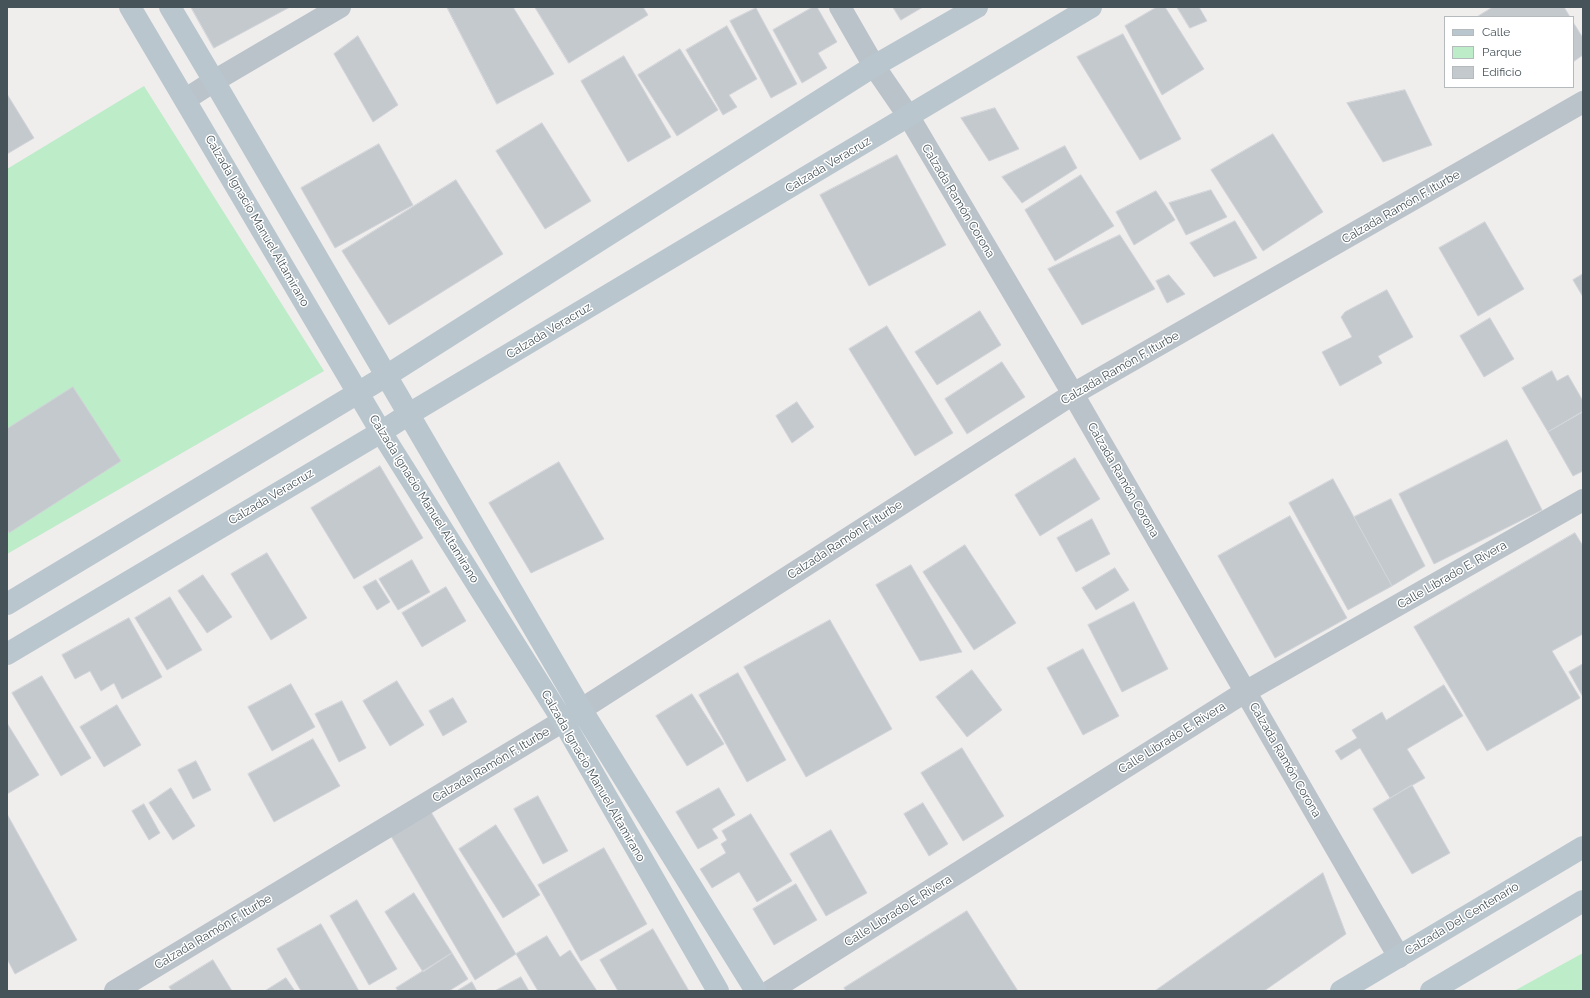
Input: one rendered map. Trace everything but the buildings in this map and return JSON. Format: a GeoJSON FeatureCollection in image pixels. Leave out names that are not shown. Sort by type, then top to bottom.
{"type":"FeatureCollection","features":[{"type":"Feature","properties":{"kind":"street","name":"Calzada Ignacio Manuel Altamirano"},"geometry":{"type":"LineString","coordinates":[[130,7],[186,99],[381,432],[563,722],[718,991]]}},
{"type":"Feature","properties":{"kind":"street","name":"Calzada Ignacio Manuel Altamirano"},"geometry":{"type":"LineString","coordinates":[[170,7],[581,709],[756,991]]}},
{"type":"Feature","properties":{"kind":"street"},"geometry":{"type":"LineString","coordinates":[[186,99],[214,80],[340,7]]}},
{"type":"Feature","properties":{"kind":"street","name":"Calzada Ramón Corona"},"geometry":{"type":"LineString","coordinates":[[840,7],[874,66],[909,117],[1073,394],[1399,957]]}},
{"type":"Feature","properties":{"kind":"street"},"geometry":{"type":"LineString","coordinates":[[7,604],[386,376],[874,66],[977,7]]}},
{"type":"Feature","properties":{"kind":"street","name":"Calzada Veracruz"},"geometry":{"type":"LineString","coordinates":[[7,654],[1091,7]]}},
{"type":"Feature","properties":{"kind":"street","name":"Calzada Ramón F. Iturbe"},"geometry":{"type":"LineString","coordinates":[[115,991],[563,722],[1073,394],[1583,102]]}},
{"type":"Feature","properties":{"kind":"street","name":"Calle Librado E. Rivera"},"geometry":{"type":"LineString","coordinates":[[770,991],[1245,692],[1583,500]]}},
{"type":"Feature","properties":{"kind":"street","name":"Calzada Del Centenario"},"geometry":{"type":"LineString","coordinates":[[1341,991],[1583,847]]}},
{"type":"Feature","properties":{"kind":"street"},"geometry":{"type":"LineString","coordinates":[[1431,991],[1583,901]]}},
{"type":"Feature","properties":{"kind":"green space"},"geometry":{"type":"Polygon","coordinates":[[[144,86],[324,371],[7,554],[7,169],[144,86]]]}},
{"type":"Feature","properties":{"kind":"green space"},"geometry":{"type":"Polygon","coordinates":[[[1583,953],[1583,991],[1514,991],[1583,953]]]}}]}
